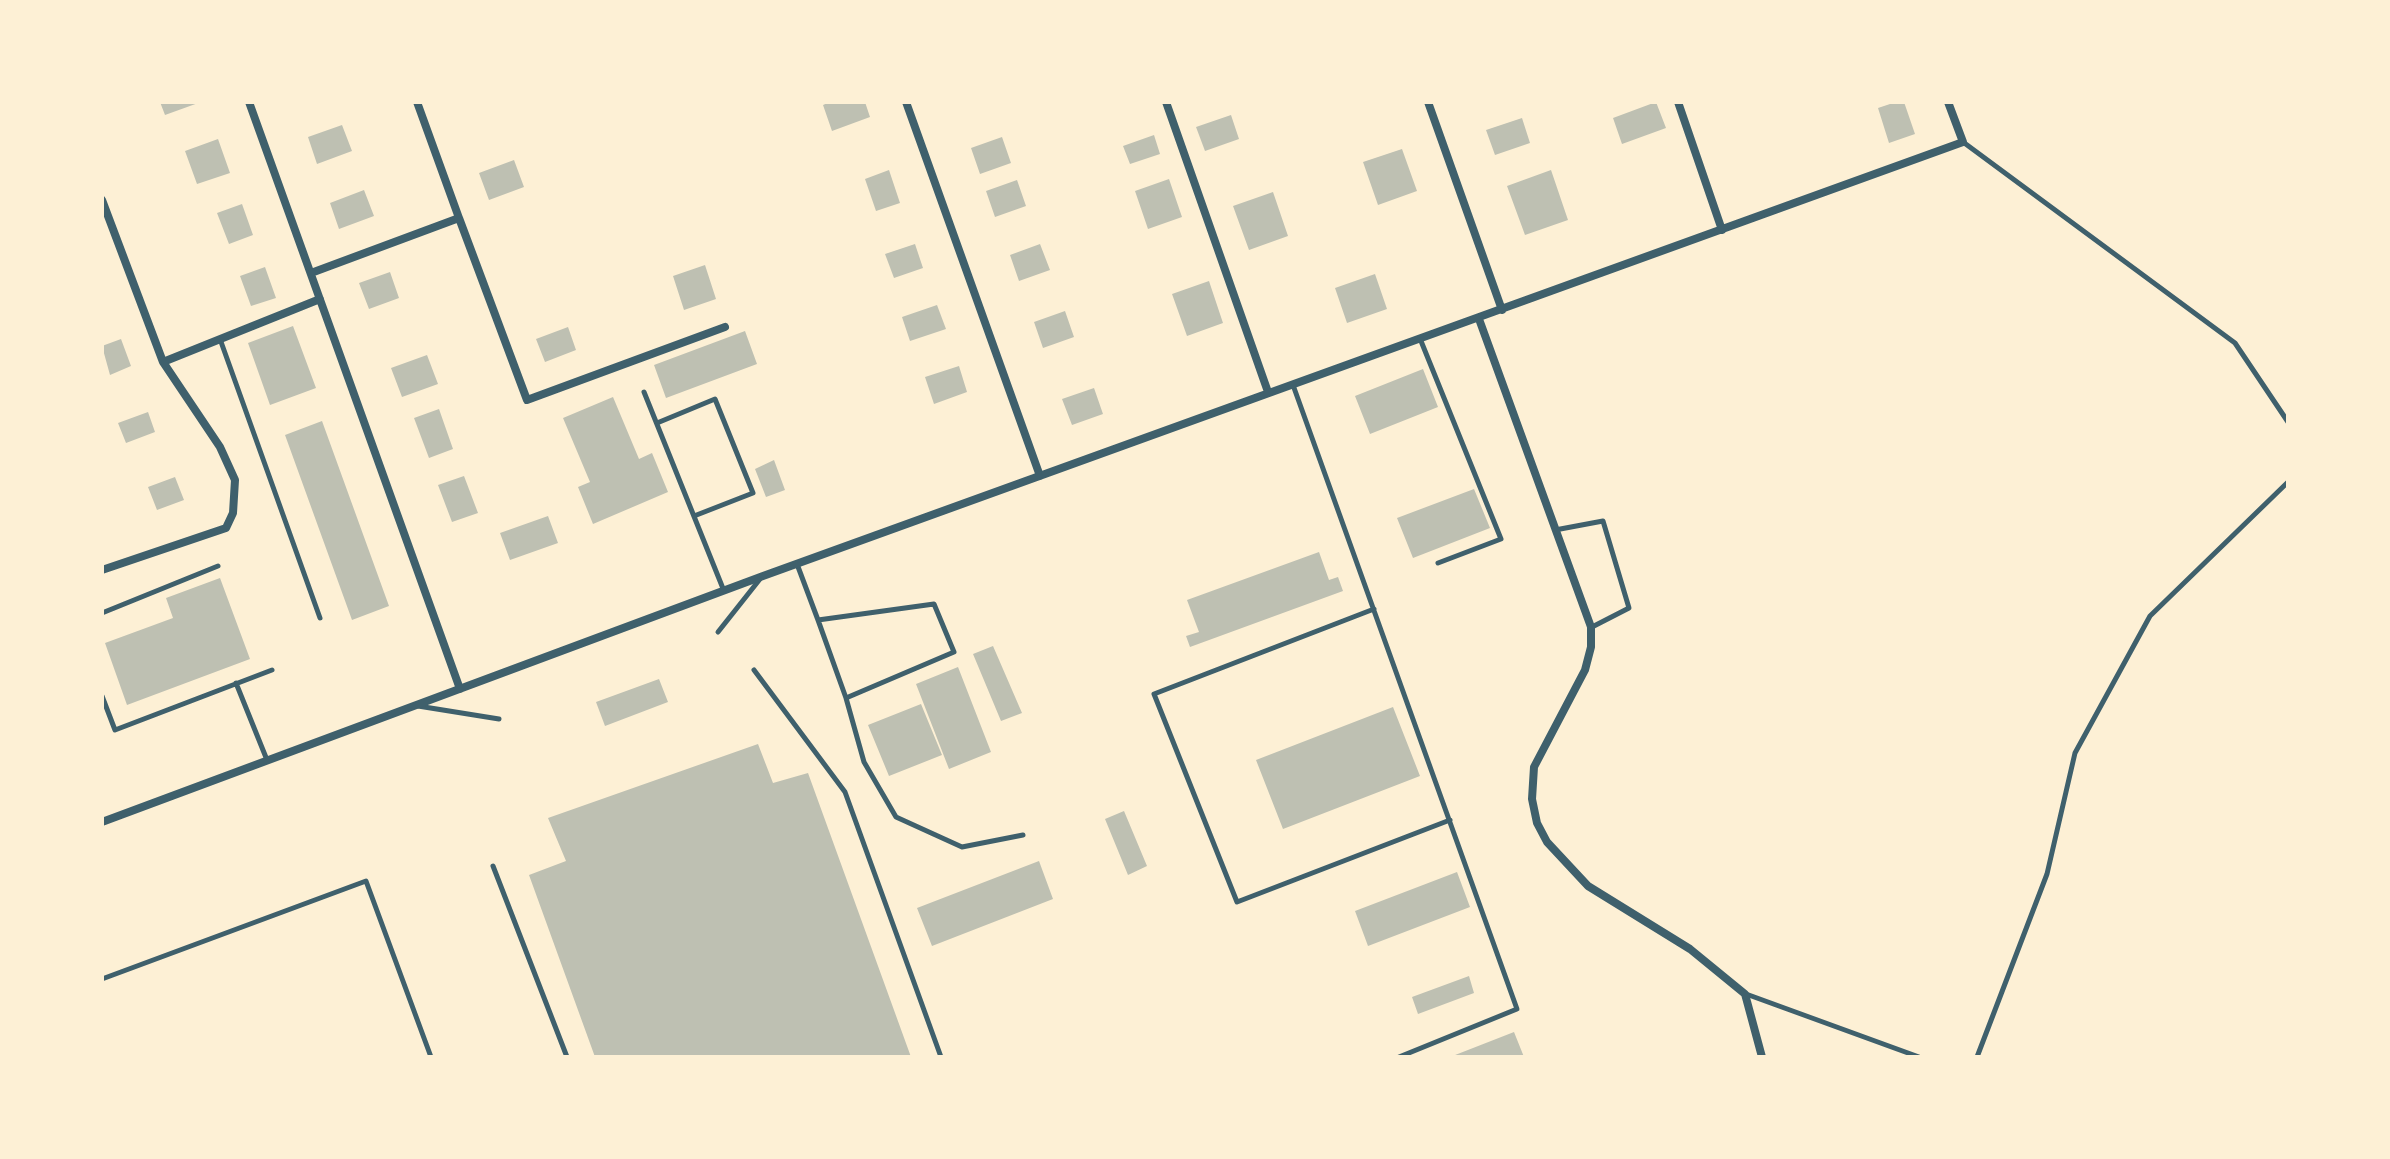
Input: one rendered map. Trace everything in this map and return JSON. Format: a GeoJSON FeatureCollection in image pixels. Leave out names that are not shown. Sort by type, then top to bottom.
{"type":"FeatureCollection","features":[{"type":"Feature","properties":{"kind":"street"},"geometry":{"type":"LineString","coordinates":[[249,102],[460,689]]}},
{"type":"Feature","properties":{"kind":"street"},"geometry":{"type":"LineString","coordinates":[[417,102],[527,400],[725,327]]}},
{"type":"Feature","properties":{"kind":"street"},"geometry":{"type":"LineString","coordinates":[[906,102],[1040,476]]}},
{"type":"Feature","properties":{"kind":"street"},"geometry":{"type":"LineString","coordinates":[[1166,102],[1268,392]]}},
{"type":"Feature","properties":{"kind":"street"},"geometry":{"type":"LineString","coordinates":[[1428,102],[1502,310]]}},
{"type":"Feature","properties":{"kind":"street"},"geometry":{"type":"LineString","coordinates":[[1678,102],[1722,230]]}},
{"type":"Feature","properties":{"kind":"street"},"geometry":{"type":"LineString","coordinates":[[102,822],[763,576],[1268,392],[1421,341],[1963,142],[1948,102]]}},
{"type":"Feature","properties":{"kind":"street"},"geometry":{"type":"LineString","coordinates":[[102,200],[163,362],[220,447],[235,480],[233,513],[226,528],[102,570]]}},
{"type":"Feature","properties":{"kind":"street"},"geometry":{"type":"LineString","coordinates":[[311,273],[459,218]]}},
{"type":"Feature","properties":{"kind":"street"},"geometry":{"type":"LineString","coordinates":[[163,362],[320,299]]}},
{"type":"Feature","properties":{"kind":"street"},"geometry":{"type":"LineString","coordinates":[[1479,319],[1591,627],[1591,647],[1585,670],[1534,767],[1532,799],[1537,823],[1547,842],[1588,886],[1690,949],[1745,994],[1762,1057]]}},
{"type":"Feature","properties":{"kind":"lane"},"geometry":{"type":"LineString","coordinates":[[1963,142],[2235,343],[2288,422]]}},
{"type":"Feature","properties":{"kind":"lane"},"geometry":{"type":"LineString","coordinates":[[220,339],[320,618]]}},
{"type":"Feature","properties":{"kind":"lane"},"geometry":{"type":"LineString","coordinates":[[1421,341],[1501,539],[1438,563]]}},
{"type":"Feature","properties":{"kind":"lane"},"geometry":{"type":"LineString","coordinates":[[1293,384],[1517,1009],[1399,1057]]}},
{"type":"Feature","properties":{"kind":"lane"},"geometry":{"type":"LineString","coordinates":[[644,392],[724,591]]}},
{"type":"Feature","properties":{"kind":"lane"},"geometry":{"type":"LineString","coordinates":[[657,423],[715,399],[753,493],[694,516]]}},
{"type":"Feature","properties":{"kind":"lane"},"geometry":{"type":"LineString","coordinates":[[1977,1057],[2047,874],[2075,753],[2150,616],[2288,482]]}},
{"type":"Feature","properties":{"kind":"lane"},"geometry":{"type":"LineString","coordinates":[[1555,530],[1603,521],[1629,608],[1591,627]]}},
{"type":"Feature","properties":{"kind":"lane"},"geometry":{"type":"LineString","coordinates":[[797,564],[846,698],[864,762],[896,817],[962,847],[1023,835]]}},
{"type":"Feature","properties":{"kind":"lane"},"geometry":{"type":"LineString","coordinates":[[102,613],[218,566]]}},
{"type":"Feature","properties":{"kind":"lane"},"geometry":{"type":"LineString","coordinates":[[718,632],[763,576]]}},
{"type":"Feature","properties":{"kind":"lane"},"geometry":{"type":"LineString","coordinates":[[818,620],[934,604],[954,652],[846,698]]}},
{"type":"Feature","properties":{"kind":"lane"},"geometry":{"type":"LineString","coordinates":[[1374,609],[1154,694],[1237,902],[1450,820]]}},
{"type":"Feature","properties":{"kind":"lane"},"geometry":{"type":"LineString","coordinates":[[102,696],[115,730],[272,670]]}},
{"type":"Feature","properties":{"kind":"lane"},"geometry":{"type":"LineString","coordinates":[[754,670],[845,792],[941,1057]]}},
{"type":"Feature","properties":{"kind":"lane"},"geometry":{"type":"LineString","coordinates":[[236,683],[267,760]]}},
{"type":"Feature","properties":{"kind":"lane"},"geometry":{"type":"LineString","coordinates":[[413,706],[499,719]]}},
{"type":"Feature","properties":{"kind":"lane"},"geometry":{"type":"LineString","coordinates":[[493,866],[567,1057]]}},
{"type":"Feature","properties":{"kind":"lane"},"geometry":{"type":"LineString","coordinates":[[102,979],[366,881],[431,1057]]}},
{"type":"Feature","properties":{"kind":"lane"},"geometry":{"type":"LineString","coordinates":[[1745,994],[1919,1057]]}},
{"type":"Feature","properties":{"kind":"building"},"geometry":{"type":"Polygon","coordinates":[[[160,102],[201,102],[165,115],[160,102]]]}},
{"type":"Feature","properties":{"kind":"building"},"geometry":{"type":"Polygon","coordinates":[[[830,102],[865,102],[870,117],[832,131],[823,105],[830,102]]]}},
{"type":"Feature","properties":{"kind":"building"},"geometry":{"type":"Polygon","coordinates":[[[1656,102],[1666,128],[1622,144],[1613,118],[1656,102]]]}},
{"type":"Feature","properties":{"kind":"building"},"geometry":{"type":"Polygon","coordinates":[[[1904,102],[1915,134],[1889,143],[1878,108],[1904,102]]]}},
{"type":"Feature","properties":{"kind":"building"},"geometry":{"type":"Polygon","coordinates":[[[1231,115],[1239,139],[1205,151],[1196,127],[1231,115]]]}},
{"type":"Feature","properties":{"kind":"building"},"geometry":{"type":"Polygon","coordinates":[[[1522,118],[1530,143],[1495,155],[1486,130],[1522,118]]]}},
{"type":"Feature","properties":{"kind":"building"},"geometry":{"type":"Polygon","coordinates":[[[342,125],[352,151],[317,164],[308,137],[342,125]]]}},
{"type":"Feature","properties":{"kind":"building"},"geometry":{"type":"Polygon","coordinates":[[[1154,135],[1160,154],[1130,164],[1123,146],[1154,135]]]}},
{"type":"Feature","properties":{"kind":"building"},"geometry":{"type":"Polygon","coordinates":[[[1002,137],[1011,163],[980,174],[971,148],[1002,137]]]}},
{"type":"Feature","properties":{"kind":"building"},"geometry":{"type":"Polygon","coordinates":[[[218,139],[230,173],[197,184],[185,151],[218,139]]]}},
{"type":"Feature","properties":{"kind":"building"},"geometry":{"type":"Polygon","coordinates":[[[1402,149],[1417,191],[1378,205],[1363,162],[1402,149]]]}},
{"type":"Feature","properties":{"kind":"building"},"geometry":{"type":"Polygon","coordinates":[[[514,160],[524,187],[489,200],[479,173],[514,160]]]}},
{"type":"Feature","properties":{"kind":"building"},"geometry":{"type":"Polygon","coordinates":[[[889,170],[900,203],[876,211],[865,179],[889,170]]]}},
{"type":"Feature","properties":{"kind":"building"},"geometry":{"type":"Polygon","coordinates":[[[1551,170],[1568,220],[1525,235],[1507,186],[1551,170]]]}},
{"type":"Feature","properties":{"kind":"building"},"geometry":{"type":"Polygon","coordinates":[[[1169,179],[1182,217],[1148,229],[1135,191],[1169,179]]]}},
{"type":"Feature","properties":{"kind":"building"},"geometry":{"type":"Polygon","coordinates":[[[1017,180],[1026,206],[995,217],[986,191],[1017,180]]]}},
{"type":"Feature","properties":{"kind":"building"},"geometry":{"type":"Polygon","coordinates":[[[364,190],[374,216],[339,229],[330,203],[364,190]]]}},
{"type":"Feature","properties":{"kind":"building"},"geometry":{"type":"Polygon","coordinates":[[[1273,192],[1288,236],[1249,250],[1233,206],[1273,192]]]}},
{"type":"Feature","properties":{"kind":"building"},"geometry":{"type":"Polygon","coordinates":[[[242,204],[253,235],[229,244],[217,213],[242,204]]]}},
{"type":"Feature","properties":{"kind":"building"},"geometry":{"type":"Polygon","coordinates":[[[915,244],[923,268],[894,278],[885,254],[915,244]]]}},
{"type":"Feature","properties":{"kind":"building"},"geometry":{"type":"Polygon","coordinates":[[[1040,244],[1050,270],[1019,281],[1010,255],[1040,244]]]}},
{"type":"Feature","properties":{"kind":"building"},"geometry":{"type":"Polygon","coordinates":[[[705,265],[716,299],[684,310],[673,276],[705,265]]]}},
{"type":"Feature","properties":{"kind":"building"},"geometry":{"type":"Polygon","coordinates":[[[265,267],[276,298],[251,306],[240,276],[265,267]]]}},
{"type":"Feature","properties":{"kind":"building"},"geometry":{"type":"Polygon","coordinates":[[[390,272],[399,298],[369,309],[359,283],[390,272]]]}},
{"type":"Feature","properties":{"kind":"building"},"geometry":{"type":"Polygon","coordinates":[[[1375,274],[1387,309],[1347,323],[1335,288],[1375,274]]]}},
{"type":"Feature","properties":{"kind":"building"},"geometry":{"type":"Polygon","coordinates":[[[1209,281],[1223,323],[1187,336],[1172,294],[1209,281]]]}},
{"type":"Feature","properties":{"kind":"building"},"geometry":{"type":"Polygon","coordinates":[[[937,305],[946,329],[910,341],[902,317],[937,305]]]}},
{"type":"Feature","properties":{"kind":"building"},"geometry":{"type":"Polygon","coordinates":[[[1065,311],[1074,337],[1043,348],[1034,322],[1065,311]]]}},
{"type":"Feature","properties":{"kind":"building"},"geometry":{"type":"Polygon","coordinates":[[[293,326],[316,388],[270,405],[248,343],[293,326]]]}},
{"type":"Feature","properties":{"kind":"building"},"geometry":{"type":"Polygon","coordinates":[[[568,327],[576,350],[545,362],[536,339],[568,327]]]}},
{"type":"Feature","properties":{"kind":"building"},"geometry":{"type":"Polygon","coordinates":[[[745,331],[757,364],[666,398],[654,365],[745,331]]]}},
{"type":"Feature","properties":{"kind":"building"},"geometry":{"type":"Polygon","coordinates":[[[121,339],[131,366],[110,375],[102,346],[121,339]]]}},
{"type":"Feature","properties":{"kind":"building"},"geometry":{"type":"Polygon","coordinates":[[[427,355],[438,384],[402,397],[391,368],[427,355]]]}},
{"type":"Feature","properties":{"kind":"building"},"geometry":{"type":"Polygon","coordinates":[[[959,366],[967,392],[934,404],[925,377],[959,366]]]}},
{"type":"Feature","properties":{"kind":"building"},"geometry":{"type":"Polygon","coordinates":[[[1423,369],[1438,407],[1370,434],[1355,396],[1423,369]]]}},
{"type":"Feature","properties":{"kind":"building"},"geometry":{"type":"Polygon","coordinates":[[[1094,388],[1103,414],[1072,425],[1062,399],[1094,388]]]}},
{"type":"Feature","properties":{"kind":"building"},"geometry":{"type":"Polygon","coordinates":[[[613,397],[639,459],[652,453],[668,492],[593,524],[578,487],[590,482],[563,418],[613,397]]]}},
{"type":"Feature","properties":{"kind":"building"},"geometry":{"type":"Polygon","coordinates":[[[439,409],[453,449],[429,458],[414,418],[439,409]]]}},
{"type":"Feature","properties":{"kind":"building"},"geometry":{"type":"Polygon","coordinates":[[[148,412],[155,432],[126,443],[118,423],[148,412]]]}},
{"type":"Feature","properties":{"kind":"building"},"geometry":{"type":"Polygon","coordinates":[[[322,421],[389,606],[352,620],[285,435],[322,421]]]}},
{"type":"Feature","properties":{"kind":"building"},"geometry":{"type":"Polygon","coordinates":[[[774,460],[785,490],[766,497],[755,469],[774,460]]]}},
{"type":"Feature","properties":{"kind":"building"},"geometry":{"type":"Polygon","coordinates":[[[464,476],[478,513],[452,522],[438,485],[464,476]]]}},
{"type":"Feature","properties":{"kind":"building"},"geometry":{"type":"Polygon","coordinates":[[[175,477],[184,500],[157,510],[148,487],[175,477]]]}},
{"type":"Feature","properties":{"kind":"building"},"geometry":{"type":"Polygon","coordinates":[[[1474,489],[1490,528],[1413,558],[1397,518],[1474,489]]]}},
{"type":"Feature","properties":{"kind":"building"},"geometry":{"type":"Polygon","coordinates":[[[548,516],[558,543],[510,560],[500,533],[548,516]]]}},
{"type":"Feature","properties":{"kind":"building"},"geometry":{"type":"Polygon","coordinates":[[[1319,552],[1329,580],[1338,577],[1343,591],[1190,647],[1186,636],[1199,632],[1187,600],[1319,552]]]}},
{"type":"Feature","properties":{"kind":"building"},"geometry":{"type":"Polygon","coordinates":[[[220,578],[250,659],[127,705],[105,643],[173,618],[166,598],[220,578]]]}},
{"type":"Feature","properties":{"kind":"building"},"geometry":{"type":"Polygon","coordinates":[[[993,646],[1022,713],[1001,721],[973,654],[993,646]]]}},
{"type":"Feature","properties":{"kind":"building"},"geometry":{"type":"Polygon","coordinates":[[[958,667],[991,752],[949,769],[916,684],[958,667]]]}},
{"type":"Feature","properties":{"kind":"building"},"geometry":{"type":"Polygon","coordinates":[[[659,679],[668,702],[605,726],[596,702],[659,679]]]}},
{"type":"Feature","properties":{"kind":"building"},"geometry":{"type":"Polygon","coordinates":[[[921,704],[942,755],[889,776],[868,725],[921,704]]]}},
{"type":"Feature","properties":{"kind":"building"},"geometry":{"type":"Polygon","coordinates":[[[1393,707],[1420,776],[1283,829],[1256,760],[1393,707]]]}},
{"type":"Feature","properties":{"kind":"building"},"geometry":{"type":"Polygon","coordinates":[[[758,744],[773,783],[808,773],[911,1057],[595,1057],[529,875],[566,861],[548,818],[758,744]]]}},
{"type":"Feature","properties":{"kind":"building"},"geometry":{"type":"Polygon","coordinates":[[[1124,811],[1147,866],[1128,875],[1105,819],[1124,811]]]}},
{"type":"Feature","properties":{"kind":"building"},"geometry":{"type":"Polygon","coordinates":[[[1039,861],[1053,899],[932,946],[917,908],[1039,861]]]}},
{"type":"Feature","properties":{"kind":"building"},"geometry":{"type":"Polygon","coordinates":[[[1457,872],[1470,907],[1368,946],[1355,911],[1457,872]]]}},
{"type":"Feature","properties":{"kind":"building"},"geometry":{"type":"Polygon","coordinates":[[[1469,976],[1474,993],[1418,1014],[1412,997],[1469,976]]]}},
{"type":"Feature","properties":{"kind":"building"},"geometry":{"type":"Polygon","coordinates":[[[1514,1032],[1524,1057],[1450,1057],[1514,1032]]]}}]}
